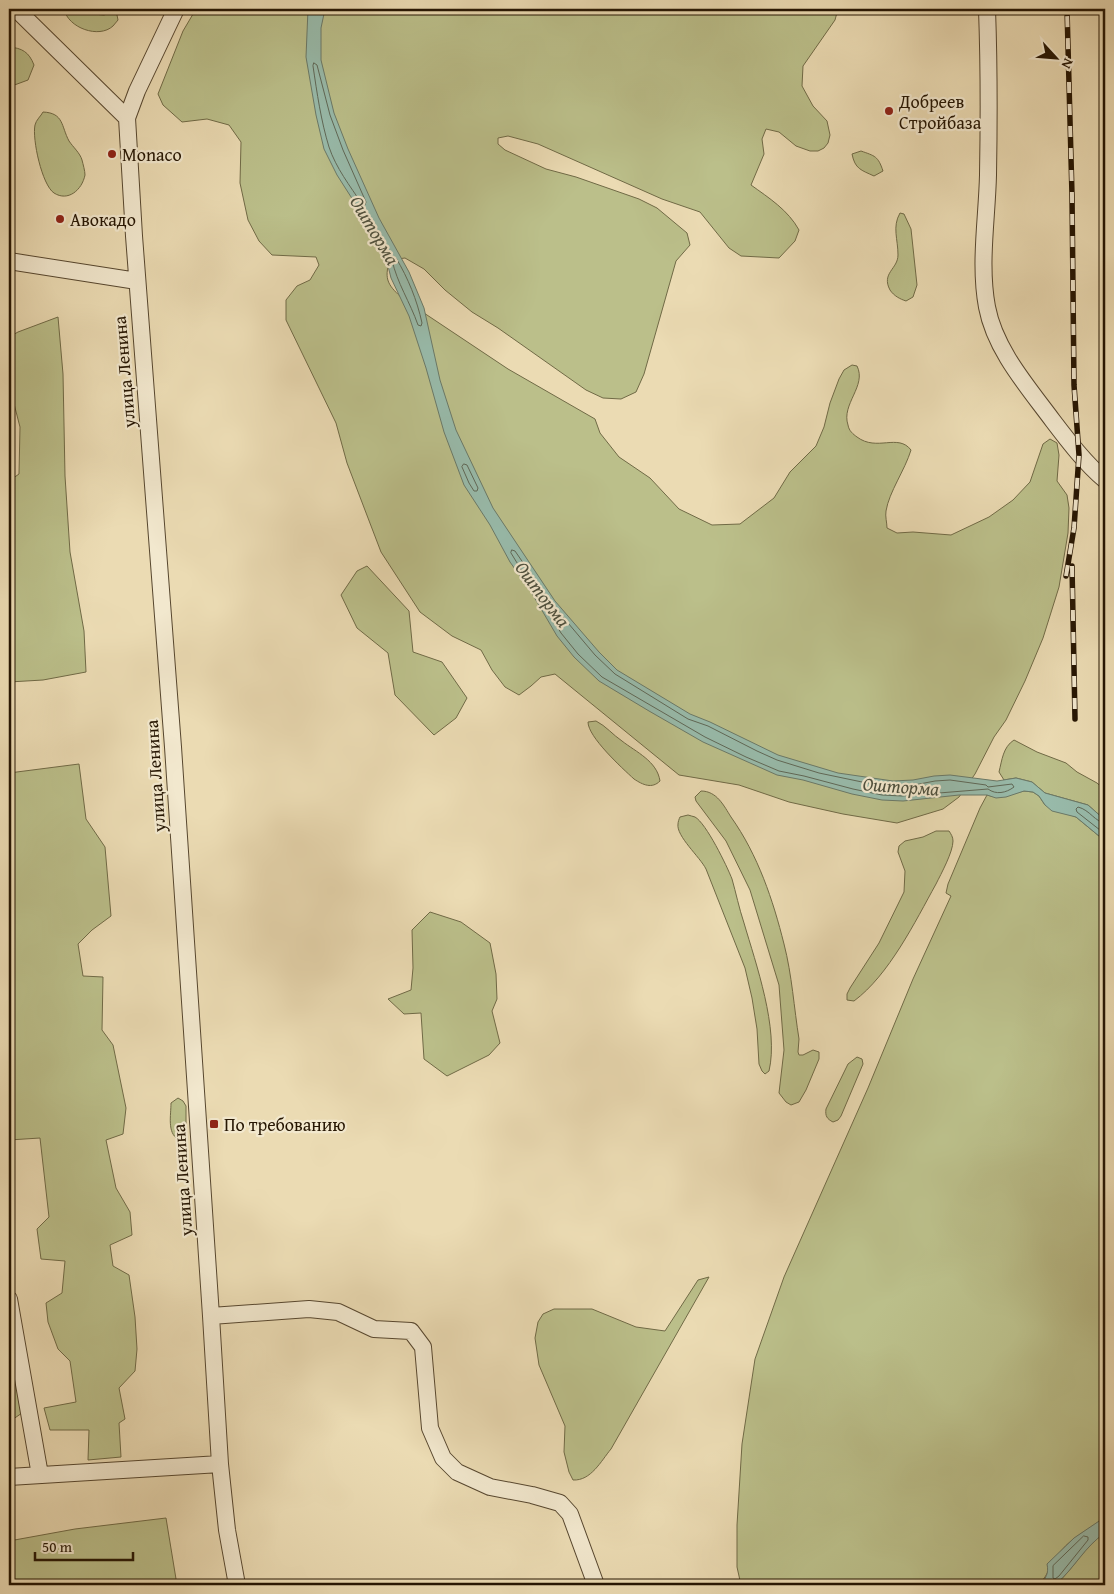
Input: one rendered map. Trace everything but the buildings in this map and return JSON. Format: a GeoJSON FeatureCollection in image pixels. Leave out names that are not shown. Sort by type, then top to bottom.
{"type":"FeatureCollection","features":[{"type":"Feature","properties":{"kind":"street"},"geometry":{"type":"LineString","coordinates":[[16,9],[127,118],[136,91],[176,9]]}},
{"type":"Feature","properties":{"kind":"street"},"geometry":{"type":"LineString","coordinates":[[987,9],[988,176],[983,276],[987,308],[998,340],[1019,374],[1079,454],[1105,480]]}},
{"type":"Feature","properties":{"kind":"street","name":"улица Ленина"},"geometry":{"type":"LineString","coordinates":[[127,118],[137,281],[171,720],[220,1464],[227,1530],[237,1585]]}},
{"type":"Feature","properties":{"kind":"street"},"geometry":{"type":"LineString","coordinates":[[9,261],[137,281]]}},
{"type":"Feature","properties":{"kind":"street"},"geometry":{"type":"LineString","coordinates":[[9,1299],[40,1475]]}},
{"type":"Feature","properties":{"kind":"street"},"geometry":{"type":"LineString","coordinates":[[211,1316],[309,1310],[338,1312],[374,1329],[410,1331],[423,1347],[430,1428],[443,1458],[457,1472],[490,1487],[532,1495],[560,1503],[570,1514],[596,1585]]}},
{"type":"Feature","properties":{"kind":"street"},"geometry":{"type":"LineString","coordinates":[[9,1477],[220,1464]]}},
{"type":"Feature","properties":{"kind":"green space"},"geometry":{"type":"Polygon","coordinates":[[[64,9],[91,9],[93,14],[104,15],[112,12],[117,15],[118,20],[107,30],[100,32],[92,31],[71,22],[64,9]]]}},
{"type":"Feature","properties":{"kind":"green space"},"geometry":{"type":"Polygon","coordinates":[[[196,9],[838,9],[835,20],[803,66],[802,86],[813,106],[827,121],[830,135],[828,143],[818,151],[810,151],[796,146],[779,132],[766,129],[762,139],[764,154],[751,185],[784,210],[799,230],[795,241],[779,258],[741,256],[729,248],[700,212],[662,199],[538,144],[508,136],[498,138],[498,144],[505,150],[546,169],[576,177],[639,199],[657,208],[687,233],[690,245],[676,261],[644,374],[636,392],[621,399],[603,398],[586,390],[472,312],[445,290],[424,269],[405,258],[390,260],[387,278],[394,290],[403,299],[508,369],[595,419],[600,433],[619,457],[650,478],[679,509],[712,525],[740,524],[774,498],[790,472],[816,446],[839,379],[844,370],[852,365],[857,366],[859,381],[848,410],[847,417],[850,431],[865,441],[872,443],[900,443],[906,445],[911,450],[890,496],[886,511],[887,528],[897,533],[913,532],[951,535],[989,517],[1013,500],[1030,482],[1043,444],[1050,439],[1057,443],[1059,455],[1057,481],[1067,495],[1069,508],[1068,533],[1059,587],[1043,638],[1025,681],[1006,720],[994,737],[975,774],[959,797],[943,809],[897,823],[789,802],[739,785],[679,775],[555,674],[541,677],[519,695],[505,687],[492,670],[481,650],[452,636],[420,612],[381,552],[347,463],[336,423],[286,320],[286,300],[297,286],[310,280],[319,265],[316,257],[272,255],[259,241],[248,220],[240,183],[241,142],[229,125],[207,119],[182,122],[163,105],[158,94],[183,31],[196,9]]]}},
{"type":"Feature","properties":{"kind":"green space"},"geometry":{"type":"Polygon","coordinates":[[[9,47],[18,48],[24,52],[30,57],[34,65],[28,80],[9,87],[9,47]]]}},
{"type":"Feature","properties":{"kind":"green space"},"geometry":{"type":"Polygon","coordinates":[[[43,112],[55,115],[61,121],[69,141],[82,160],[85,175],[78,190],[69,195],[64,196],[54,193],[42,172],[34,132],[36,123],[43,112]]]}},
{"type":"Feature","properties":{"kind":"green space"},"geometry":{"type":"Polygon","coordinates":[[[861,151],[875,157],[883,171],[874,176],[859,168],[852,154],[861,151]]]}},
{"type":"Feature","properties":{"kind":"green space"},"geometry":{"type":"Polygon","coordinates":[[[900,213],[904,214],[911,229],[917,285],[913,297],[906,301],[893,294],[887,279],[898,255],[896,223],[900,213]]]}},
{"type":"Feature","properties":{"kind":"green space"},"geometry":{"type":"Polygon","coordinates":[[[58,317],[63,374],[65,476],[70,552],[84,631],[86,672],[43,680],[9,682],[9,481],[19,474],[20,427],[12,396],[9,396],[9,337],[58,317]]]}},
{"type":"Feature","properties":{"kind":"green space"},"geometry":{"type":"Polygon","coordinates":[[[367,566],[409,611],[413,652],[442,662],[467,698],[456,718],[434,735],[395,695],[388,653],[357,628],[341,595],[357,571],[367,566]]]}},
{"type":"Feature","properties":{"kind":"green space"},"geometry":{"type":"Polygon","coordinates":[[[596,721],[650,762],[655,768],[660,781],[654,785],[647,785],[634,779],[599,744],[589,728],[588,722],[596,721]]]}},
{"type":"Feature","properties":{"kind":"green space"},"geometry":{"type":"Polygon","coordinates":[[[1014,740],[1037,752],[1066,763],[1105,790],[1105,820],[1088,805],[1045,793],[1032,782],[1016,778],[1004,780],[999,772],[1002,758],[1007,746],[1014,740]]]}},
{"type":"Feature","properties":{"kind":"green space"},"geometry":{"type":"Polygon","coordinates":[[[79,764],[86,819],[105,847],[111,916],[92,930],[78,944],[83,976],[103,977],[102,1030],[113,1045],[126,1108],[123,1134],[106,1140],[116,1188],[130,1212],[132,1235],[110,1245],[113,1266],[129,1275],[137,1349],[135,1371],[119,1388],[125,1419],[119,1423],[121,1457],[88,1460],[89,1430],[50,1430],[44,1408],[76,1402],[70,1361],[58,1349],[48,1322],[46,1303],[62,1293],[65,1261],[41,1259],[37,1229],[49,1217],[40,1138],[9,1140],[9,773],[79,764]]]}},
{"type":"Feature","properties":{"kind":"green space"},"geometry":{"type":"Polygon","coordinates":[[[701,791],[716,796],[723,804],[757,862],[775,911],[787,956],[799,1039],[798,1052],[799,1055],[803,1055],[813,1050],[819,1052],[819,1059],[806,1090],[799,1102],[791,1105],[779,1093],[784,1050],[779,985],[750,890],[726,841],[696,801],[695,797],[701,791]]]}},
{"type":"Feature","properties":{"kind":"green space"},"geometry":{"type":"Polygon","coordinates":[[[1024,791],[1033,792],[1039,796],[1045,805],[1076,817],[1105,841],[1105,1517],[1066,1546],[1039,1585],[741,1585],[737,1567],[737,1525],[742,1444],[755,1359],[784,1277],[951,896],[946,893],[948,884],[980,808],[987,795],[1002,797],[1024,791]]]}},
{"type":"Feature","properties":{"kind":"green space"},"geometry":{"type":"Polygon","coordinates":[[[688,815],[695,817],[705,827],[732,879],[760,977],[769,1017],[771,1054],[769,1071],[765,1074],[759,1064],[757,1029],[745,968],[706,869],[678,829],[680,817],[688,815]]]}},
{"type":"Feature","properties":{"kind":"green space"},"geometry":{"type":"Polygon","coordinates":[[[936,831],[949,831],[953,841],[949,857],[936,884],[890,963],[867,990],[854,1001],[847,1000],[850,988],[879,943],[904,892],[905,871],[898,852],[899,846],[905,841],[923,837],[936,831]]]}},
{"type":"Feature","properties":{"kind":"green space"},"geometry":{"type":"Polygon","coordinates":[[[430,912],[461,922],[490,943],[496,974],[497,999],[492,1011],[500,1043],[489,1055],[447,1076],[424,1059],[421,1013],[404,1014],[388,999],[411,990],[413,968],[412,930],[430,912]]]}},
{"type":"Feature","properties":{"kind":"green space"},"geometry":{"type":"Polygon","coordinates":[[[857,1057],[862,1059],[863,1064],[841,1116],[833,1122],[827,1117],[826,1109],[848,1064],[857,1057]]]}},
{"type":"Feature","properties":{"kind":"green space"},"geometry":{"type":"Polygon","coordinates":[[[178,1098],[186,1106],[186,1132],[183,1137],[178,1139],[172,1133],[170,1118],[171,1103],[178,1098]]]}},
{"type":"Feature","properties":{"kind":"green space"},"geometry":{"type":"Polygon","coordinates":[[[709,1277],[611,1449],[590,1474],[573,1480],[564,1452],[565,1426],[539,1365],[535,1338],[538,1322],[543,1314],[554,1309],[592,1309],[636,1327],[665,1331],[698,1280],[709,1277]]]}},
{"type":"Feature","properties":{"kind":"green space"},"geometry":{"type":"Polygon","coordinates":[[[9,1345],[22,1413],[9,1422],[9,1345]]]}},
{"type":"Feature","properties":{"kind":"green space"},"geometry":{"type":"Polygon","coordinates":[[[166,1518],[177,1585],[9,1585],[9,1541],[75,1529],[166,1518]]]}},
{"type":"Feature","properties":{"kind":"green space"},"geometry":{"type":"Polygon","coordinates":[[[1105,1533],[1105,1585],[1055,1585],[1091,1544],[1105,1533]]]}},
{"type":"Feature","properties":{"kind":"water","name":"Ошторма"},"geometry":{"type":"Polygon","coordinates":[[[308,9],[325,9],[321,28],[321,60],[334,113],[379,218],[409,272],[424,308],[440,380],[456,430],[493,508],[555,601],[599,652],[617,670],[690,714],[778,755],[838,773],[893,781],[950,775],[997,781],[1016,778],[1032,782],[1045,793],[1088,805],[1105,820],[1105,841],[1076,817],[1052,811],[1033,792],[1024,791],[996,798],[987,795],[959,795],[903,801],[882,800],[777,775],[703,742],[649,711],[599,681],[574,657],[557,636],[464,485],[444,432],[409,316],[391,278],[385,254],[337,175],[324,149],[306,57],[308,9]]]}},
{"type":"Feature","properties":{"kind":"water"},"geometry":{"type":"Polygon","coordinates":[[[1105,1517],[1105,1533],[1091,1544],[1062,1579],[1055,1585],[1039,1585],[1046,1576],[1047,1564],[1074,1538],[1105,1517]]]}},
{"type":"Feature","properties":{"kind":"railway"},"geometry":{"type":"LineString","coordinates":[[1066,576],[1074,528],[1079,455],[1074,385],[1072,195],[1067,9]]}},
{"type":"Feature","properties":{"kind":"railway"},"geometry":{"type":"LineString","coordinates":[[1072,566],[1075,719]]}},
{"type":"Feature","properties":{"kind":"place","name":"Добреев Стройбаза"},"geometry":{"type":"Point","coordinates":[889,111]}},
{"type":"Feature","properties":{"kind":"place","name":"Monaco"},"geometry":{"type":"Point","coordinates":[112,154]}},
{"type":"Feature","properties":{"kind":"place","name":"Авокадо"},"geometry":{"type":"Point","coordinates":[60,219]}},
{"type":"Feature","properties":{"kind":"place","name":"По требованию"},"geometry":{"type":"Point","coordinates":[214,1124]}}]}
